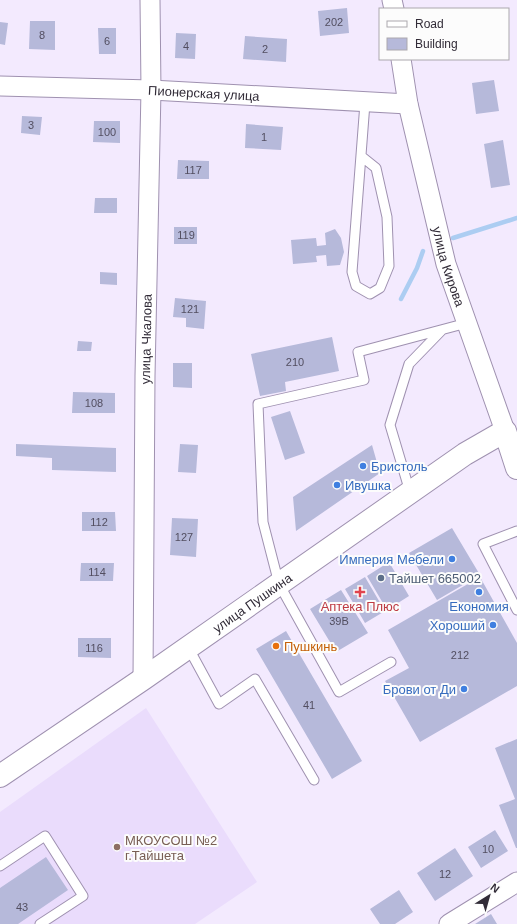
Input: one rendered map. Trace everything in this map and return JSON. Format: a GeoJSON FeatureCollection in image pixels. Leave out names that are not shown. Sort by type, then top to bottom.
{"type":"FeatureCollection","features":[{"type":"Feature","properties":{"kind":"main road","name":"улица Пушкина"},"geometry":{"type":"LineString","coordinates":[[0,776],[143,679],[465,454],[505,431]]}},
{"type":"Feature","properties":{"kind":"main road","name":"улица Кирова"},"geometry":{"type":"LineString","coordinates":[[505,431],[517,468]]}},
{"type":"Feature","properties":{"kind":"street","name":"улица Чкалова"},"geometry":{"type":"LineString","coordinates":[[143,679],[145,376],[151,90],[150,0]]}},
{"type":"Feature","properties":{"kind":"street","name":"улица Кирова"},"geometry":{"type":"LineString","coordinates":[[401,60],[408,104],[446,264],[505,431]]}},
{"type":"Feature","properties":{"kind":"street","name":"Пионерская улица"},"geometry":{"type":"LineString","coordinates":[[0,86],[151,90],[365,103],[408,104]]}},
{"type":"Feature","properties":{"kind":"street"},"geometry":{"type":"LineString","coordinates":[[449,924],[517,882]]}},
{"type":"Feature","properties":{"kind":"lane"},"geometry":{"type":"LineString","coordinates":[[361,156],[376,168],[387,217],[389,266],[380,288],[370,294],[356,286],[352,272],[365,103]]}},
{"type":"Feature","properties":{"kind":"lane"},"geometry":{"type":"LineString","coordinates":[[391,662],[339,692],[279,584],[263,522],[258,404],[364,380],[358,352],[467,323]]}},
{"type":"Feature","properties":{"kind":"lane"},"geometry":{"type":"LineString","coordinates":[[410,492],[390,425],[410,364],[443,329]]}},
{"type":"Feature","properties":{"kind":"lane"},"geometry":{"type":"LineString","coordinates":[[517,531],[483,544],[517,610]]}},
{"type":"Feature","properties":{"kind":"lane"},"geometry":{"type":"LineString","coordinates":[[188,647],[219,704],[255,679],[314,780]]}},
{"type":"Feature","properties":{"kind":"lane"},"geometry":{"type":"LineString","coordinates":[[0,866],[46,836],[83,896],[40,924]]}},
{"type":"Feature","properties":{"kind":"shaded area","name":"МКОУСОШ №2 г.Тайшета"},"geometry":{"type":"Polygon","coordinates":[[[146,708],[257,882],[195,924],[0,924],[0,812],[146,708]]]}},
{"type":"Feature","properties":{"kind":"building"},"geometry":{"type":"Polygon","coordinates":[[[347,8],[349,33],[320,36],[318,11],[347,8]]]}},
{"type":"Feature","properties":{"kind":"building"},"geometry":{"type":"Polygon","coordinates":[[[30,21],[55,21],[55,50],[29,49],[30,21]]]}},
{"type":"Feature","properties":{"kind":"building"},"geometry":{"type":"Polygon","coordinates":[[[0,22],[8,23],[5,45],[0,44],[0,22]]]}},
{"type":"Feature","properties":{"kind":"building"},"geometry":{"type":"Polygon","coordinates":[[[98,28],[116,28],[116,54],[99,54],[98,28]]]}},
{"type":"Feature","properties":{"kind":"building"},"geometry":{"type":"Polygon","coordinates":[[[176,33],[196,34],[195,59],[175,58],[176,33]]]}},
{"type":"Feature","properties":{"kind":"building"},"geometry":{"type":"Polygon","coordinates":[[[245,36],[287,39],[286,62],[243,59],[245,36]]]}},
{"type":"Feature","properties":{"kind":"building"},"geometry":{"type":"Polygon","coordinates":[[[494,80],[499,111],[476,114],[472,83],[494,80]]]}},
{"type":"Feature","properties":{"kind":"building"},"geometry":{"type":"Polygon","coordinates":[[[22,116],[42,117],[40,135],[21,133],[22,116]]]}},
{"type":"Feature","properties":{"kind":"building"},"geometry":{"type":"Polygon","coordinates":[[[94,121],[120,121],[120,143],[93,142],[94,121]]]}},
{"type":"Feature","properties":{"kind":"building"},"geometry":{"type":"Polygon","coordinates":[[[246,124],[283,127],[281,150],[245,148],[246,124]]]}},
{"type":"Feature","properties":{"kind":"building"},"geometry":{"type":"Polygon","coordinates":[[[503,140],[510,185],[491,188],[484,144],[503,140]]]}},
{"type":"Feature","properties":{"kind":"building"},"geometry":{"type":"Polygon","coordinates":[[[178,160],[209,161],[209,179],[177,179],[178,160]]]}},
{"type":"Feature","properties":{"kind":"building"},"geometry":{"type":"Polygon","coordinates":[[[95,198],[117,198],[117,213],[94,213],[95,198]]]}},
{"type":"Feature","properties":{"kind":"building"},"geometry":{"type":"Polygon","coordinates":[[[174,227],[197,227],[197,244],[174,244],[174,227]]]}},
{"type":"Feature","properties":{"kind":"building"},"geometry":{"type":"Polygon","coordinates":[[[335,229],[341,238],[344,252],[340,265],[327,266],[326,255],[316,256],[317,262],[293,264],[291,240],[316,238],[317,246],[326,245],[325,233],[335,229]]]}},
{"type":"Feature","properties":{"kind":"building"},"geometry":{"type":"Polygon","coordinates":[[[100,272],[117,273],[117,285],[100,284],[100,272]]]}},
{"type":"Feature","properties":{"kind":"building"},"geometry":{"type":"Polygon","coordinates":[[[175,298],[206,301],[204,329],[186,327],[186,318],[173,317],[175,298]]]}},
{"type":"Feature","properties":{"kind":"building"},"geometry":{"type":"Polygon","coordinates":[[[332,337],[339,371],[285,382],[286,391],[260,396],[251,354],[332,337]]]}},
{"type":"Feature","properties":{"kind":"building"},"geometry":{"type":"Polygon","coordinates":[[[78,341],[92,342],[91,351],[77,351],[78,341]]]}},
{"type":"Feature","properties":{"kind":"building"},"geometry":{"type":"Polygon","coordinates":[[[173,363],[192,363],[192,388],[173,387],[173,363]]]}},
{"type":"Feature","properties":{"kind":"building"},"geometry":{"type":"Polygon","coordinates":[[[73,392],[115,393],[115,413],[72,413],[73,392]]]}},
{"type":"Feature","properties":{"kind":"building"},"geometry":{"type":"Polygon","coordinates":[[[290,411],[305,453],[285,460],[271,417],[290,411]]]}},
{"type":"Feature","properties":{"kind":"building"},"geometry":{"type":"Polygon","coordinates":[[[16,444],[116,448],[116,472],[52,470],[52,458],[16,456],[16,444]]]}},
{"type":"Feature","properties":{"kind":"building"},"geometry":{"type":"Polygon","coordinates":[[[180,444],[198,445],[196,473],[178,472],[180,444]]]}},
{"type":"Feature","properties":{"kind":"building","name":"Ивушка"},"geometry":{"type":"Polygon","coordinates":[[[372,445],[380,473],[296,531],[293,497],[372,445]]]}},
{"type":"Feature","properties":{"kind":"building"},"geometry":{"type":"Polygon","coordinates":[[[82,512],[115,512],[116,531],[82,531],[82,512]]]}},
{"type":"Feature","properties":{"kind":"building"},"geometry":{"type":"Polygon","coordinates":[[[172,518],[198,519],[196,557],[170,555],[172,518]]]}},
{"type":"Feature","properties":{"kind":"building"},"geometry":{"type":"Polygon","coordinates":[[[452,528],[480,575],[437,600],[409,553],[452,528]]]}},
{"type":"Feature","properties":{"kind":"building"},"geometry":{"type":"Polygon","coordinates":[[[389,562],[409,596],[387,610],[367,576],[389,562]]]}},
{"type":"Feature","properties":{"kind":"building"},"geometry":{"type":"Polygon","coordinates":[[[81,563],[114,563],[113,581],[80,581],[81,563]]]}},
{"type":"Feature","properties":{"kind":"building"},"geometry":{"type":"Polygon","coordinates":[[[365,577],[385,611],[365,623],[345,589],[365,577]]]}},
{"type":"Feature","properties":{"kind":"building"},"geometry":{"type":"Polygon","coordinates":[[[480,577],[517,643],[517,686],[420,742],[385,681],[409,668],[388,630],[480,577]]]}},
{"type":"Feature","properties":{"kind":"building"},"geometry":{"type":"Polygon","coordinates":[[[341,590],[368,633],[336,652],[310,609],[341,590]]]}},
{"type":"Feature","properties":{"kind":"building"},"geometry":{"type":"Polygon","coordinates":[[[286,631],[362,761],[332,779],[256,649],[286,631]]]}},
{"type":"Feature","properties":{"kind":"building"},"geometry":{"type":"Polygon","coordinates":[[[78,638],[111,638],[111,658],[78,657],[78,638]]]}},
{"type":"Feature","properties":{"kind":"building"},"geometry":{"type":"Polygon","coordinates":[[[517,739],[516,848],[499,805],[515,799],[495,748],[517,739]]]}},
{"type":"Feature","properties":{"kind":"building"},"geometry":{"type":"Polygon","coordinates":[[[495,830],[508,851],[481,868],[468,847],[495,830]]]}},
{"type":"Feature","properties":{"kind":"building"},"geometry":{"type":"Polygon","coordinates":[[[455,848],[473,876],[435,901],[417,873],[455,848]]]}},
{"type":"Feature","properties":{"kind":"building"},"geometry":{"type":"Polygon","coordinates":[[[46,857],[68,890],[18,924],[0,924],[0,888],[46,857]]]}},
{"type":"Feature","properties":{"kind":"building"},"geometry":{"type":"Polygon","coordinates":[[[399,890],[413,912],[395,924],[380,924],[370,909],[399,890]]]}},
{"type":"Feature","properties":{"kind":"building"},"geometry":{"type":"Polygon","coordinates":[[[491,914],[497,924],[475,924],[491,914]]]}},
{"type":"Feature","properties":{"kind":"waterway"},"geometry":{"type":"LineString","coordinates":[[453,238],[517,218]]}},
{"type":"Feature","properties":{"kind":"waterway"},"geometry":{"type":"LineString","coordinates":[[401,299],[417,268],[423,251]]}},
{"type":"Feature","properties":{"kind":"place","name":"Бристоль"},"geometry":{"type":"Point","coordinates":[363,466]}},
{"type":"Feature","properties":{"kind":"place","name":"Ивушка"},"geometry":{"type":"Point","coordinates":[337,485]}},
{"type":"Feature","properties":{"kind":"place","name":"Империя Мебели"},"geometry":{"type":"Point","coordinates":[452,559]}},
{"type":"Feature","properties":{"kind":"place","name":"Тайшет 665002"},"geometry":{"type":"Point","coordinates":[381,578]}},
{"type":"Feature","properties":{"kind":"place","name":"Аптека Плюс"},"geometry":{"type":"Point","coordinates":[360,592]}},
{"type":"Feature","properties":{"kind":"place","name":"Економия"},"geometry":{"type":"Point","coordinates":[479,592]}},
{"type":"Feature","properties":{"kind":"place","name":"Хороший"},"geometry":{"type":"Point","coordinates":[493,625]}},
{"type":"Feature","properties":{"kind":"place","name":"Пушкинь"},"geometry":{"type":"Point","coordinates":[276,646]}},
{"type":"Feature","properties":{"kind":"place","name":"Брови от Ди"},"geometry":{"type":"Point","coordinates":[464,689]}},
{"type":"Feature","properties":{"kind":"place","name":"МКОУСОШ №2 г.Тайшета"},"geometry":{"type":"Point","coordinates":[117,847]}}]}
